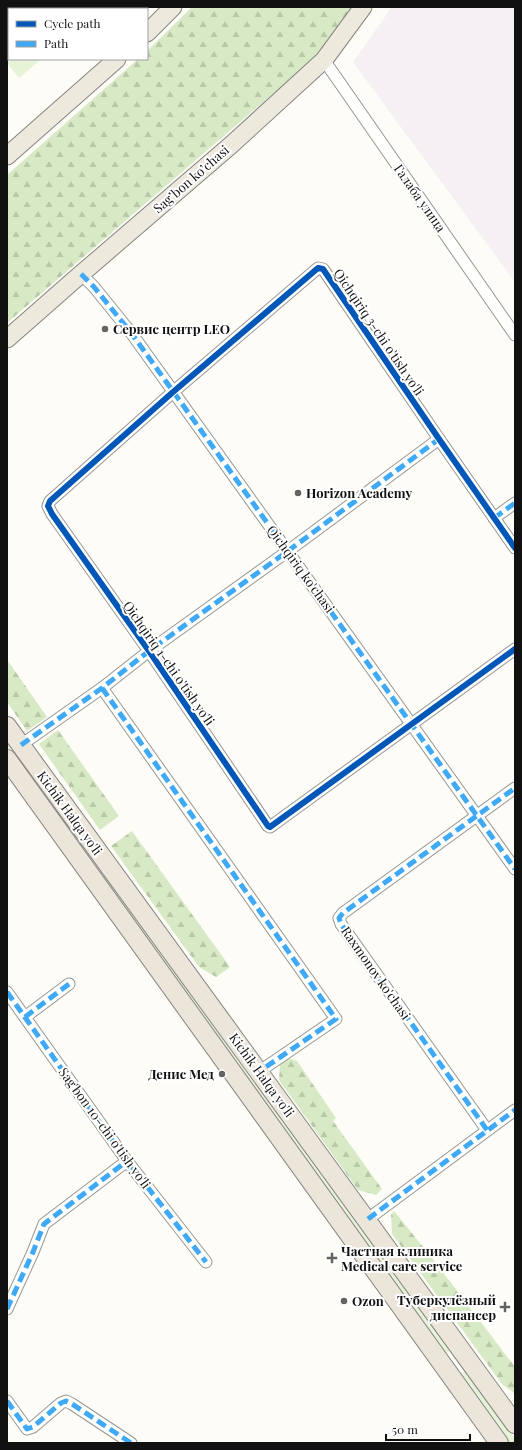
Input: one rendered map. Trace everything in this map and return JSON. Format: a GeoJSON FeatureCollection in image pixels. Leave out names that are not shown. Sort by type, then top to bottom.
{"type":"FeatureCollection","features":[{"type":"Feature","properties":{"kind":"highway","name":"Kichik Halqa yo'li"},"geometry":{"type":"LineString","coordinates":[[7,726],[102,858],[368,1219],[515,1424]]}},
{"type":"Feature","properties":{"kind":"highway","name":"Kichik Halqa yo'li"},"geometry":{"type":"LineString","coordinates":[[7,758],[499,1443]]}},
{"type":"Feature","properties":{"kind":"highway"},"geometry":{"type":"LineString","coordinates":[[86,870],[102,858]]}},
{"type":"Feature","properties":{"kind":"highway"},"geometry":{"type":"LineString","coordinates":[[450,1374],[469,1360]]}},
{"type":"Feature","properties":{"kind":"main road"},"geometry":{"type":"LineString","coordinates":[[148,31],[173,7]]}},
{"type":"Feature","properties":{"kind":"main road","name":"Sag’bon ko’chasi"},"geometry":{"type":"LineString","coordinates":[[7,339],[226,149],[324,60],[363,7]]}},
{"type":"Feature","properties":{"kind":"main road"},"geometry":{"type":"LineString","coordinates":[[7,156],[116,60]]}},
{"type":"Feature","properties":{"kind":"street","name":"Галаба улица"},"geometry":{"type":"LineString","coordinates":[[324,60],[515,335]]}},
{"type":"Feature","properties":{"kind":"street","name":"Qichqiriq 3-chi o'tish yo'li"},"geometry":{"type":"LineString","coordinates":[[173,392],[318,268],[323,270],[515,548]]}},
{"type":"Feature","properties":{"kind":"street","name":"Qichqiriq ko'chasi"},"geometry":{"type":"LineString","coordinates":[[81,274],[94,287],[132,334],[515,869]]}},
{"type":"Feature","properties":{"kind":"street","name":"Qichqiriq 1-chi o'tish yo'li"},"geometry":{"type":"LineString","coordinates":[[173,392],[50,501],[48,506],[52,514],[149,651],[268,826],[270,827],[412,724]]}},
{"type":"Feature","properties":{"kind":"street"},"geometry":{"type":"LineString","coordinates":[[21,745],[102,688],[149,651],[288,552],[439,439]]}},
{"type":"Feature","properties":{"kind":"street"},"geometry":{"type":"LineString","coordinates":[[494,518],[515,503]]}},
{"type":"Feature","properties":{"kind":"street"},"geometry":{"type":"LineString","coordinates":[[412,724],[515,649]]}},
{"type":"Feature","properties":{"kind":"street"},"geometry":{"type":"LineString","coordinates":[[102,688],[336,1019],[260,1071]]}},
{"type":"Feature","properties":{"kind":"street"},"geometry":{"type":"LineString","coordinates":[[478,816],[515,788]]}},
{"type":"Feature","properties":{"kind":"street","name":"Raxmonov ko'chasi"},"geometry":{"type":"LineString","coordinates":[[478,816],[343,913],[339,918],[341,924],[487,1130]]}},
{"type":"Feature","properties":{"kind":"street"},"geometry":{"type":"LineString","coordinates":[[25,1017],[69,984]]}},
{"type":"Feature","properties":{"kind":"street","name":"Sag'bon 10-chi o'tish yo'li"},"geometry":{"type":"LineString","coordinates":[[7,992],[127,1161],[206,1262]]}},
{"type":"Feature","properties":{"kind":"street"},"geometry":{"type":"LineString","coordinates":[[368,1219],[515,1110]]}},
{"type":"Feature","properties":{"kind":"street"},"geometry":{"type":"LineString","coordinates":[[7,1309],[44,1224],[127,1161]]}},
{"type":"Feature","properties":{"kind":"street"},"geometry":{"type":"LineString","coordinates":[[7,1401],[27,1429],[32,1427],[60,1402],[66,1401],[131,1443]]}},
{"type":"Feature","properties":{"kind":"shaded area"},"geometry":{"type":"Polygon","coordinates":[[[392,7],[515,7],[515,282],[353,62],[392,7]]]}},
{"type":"Feature","properties":{"kind":"green space"},"geometry":{"type":"Polygon","coordinates":[[[7,7],[103,7],[8,8],[8,60],[40,60],[19,78],[7,63],[7,7]]]}},
{"type":"Feature","properties":{"kind":"green space"},"geometry":{"type":"Polygon","coordinates":[[[192,7],[352,7],[313,59],[7,323],[7,175],[137,60],[148,60],[148,50],[192,7]]]}},
{"type":"Feature","properties":{"kind":"green space"},"geometry":{"type":"Polygon","coordinates":[[[8,661],[47,717],[27,731],[7,702],[8,661]]]}},
{"type":"Feature","properties":{"kind":"green space"},"geometry":{"type":"Polygon","coordinates":[[[58,730],[119,816],[100,830],[39,744],[58,730]]]}},
{"type":"Feature","properties":{"kind":"green space"},"geometry":{"type":"Polygon","coordinates":[[[7,735],[94,856],[87,861],[7,749],[7,735]]]}},
{"type":"Feature","properties":{"kind":"green space"},"geometry":{"type":"Polygon","coordinates":[[[132,831],[230,967],[216,977],[199,967],[111,846],[132,831]]]}},
{"type":"Feature","properties":{"kind":"green space"},"geometry":{"type":"Polygon","coordinates":[[[106,874],[451,1350],[446,1354],[100,879],[106,874]]]}},
{"type":"Feature","properties":{"kind":"green space"},"geometry":{"type":"Polygon","coordinates":[[[289,1058],[297,1061],[336,1118],[333,1121],[382,1189],[376,1195],[358,1190],[279,1080],[280,1064],[289,1058]]]}},
{"type":"Feature","properties":{"kind":"green space"},"geometry":{"type":"Polygon","coordinates":[[[394,1211],[436,1263],[515,1367],[515,1394],[502,1384],[392,1234],[391,1215],[394,1211]]]}},
{"type":"Feature","properties":{"kind":"green space"},"geometry":{"type":"Polygon","coordinates":[[[466,1370],[515,1439],[515,1443],[509,1443],[460,1374],[466,1370]]]}},
{"type":"Feature","properties":{"kind":"marked path"},"geometry":{"type":"LineString","coordinates":[[81,274],[94,287],[132,334],[515,869]]}},
{"type":"Feature","properties":{"kind":"marked path"},"geometry":{"type":"LineString","coordinates":[[21,745],[102,688],[149,651],[288,551],[439,439]]}},
{"type":"Feature","properties":{"kind":"marked path"},"geometry":{"type":"LineString","coordinates":[[494,518],[515,503]]}},
{"type":"Feature","properties":{"kind":"marked path"},"geometry":{"type":"LineString","coordinates":[[102,688],[336,1019],[260,1071]]}},
{"type":"Feature","properties":{"kind":"marked path"},"geometry":{"type":"LineString","coordinates":[[487,1130],[341,924],[339,918],[343,913],[515,788]]}},
{"type":"Feature","properties":{"kind":"marked path"},"geometry":{"type":"LineString","coordinates":[[25,1017],[69,984]]}},
{"type":"Feature","properties":{"kind":"marked path"},"geometry":{"type":"LineString","coordinates":[[7,992],[127,1161],[206,1262]]}},
{"type":"Feature","properties":{"kind":"marked path"},"geometry":{"type":"LineString","coordinates":[[368,1219],[515,1110]]}},
{"type":"Feature","properties":{"kind":"marked path"},"geometry":{"type":"LineString","coordinates":[[7,1309],[44,1224],[127,1161]]}},
{"type":"Feature","properties":{"kind":"marked path"},"geometry":{"type":"LineString","coordinates":[[7,1401],[27,1429],[33,1427],[61,1403],[66,1401],[131,1443]]}},
{"type":"Feature","properties":{"kind":"cycle path"},"geometry":{"type":"LineString","coordinates":[[515,548],[323,269],[318,268],[173,392],[50,501],[48,506],[52,514],[149,651],[270,827],[515,649]]}},
{"type":"Feature","properties":{"kind":"place","name":"Сервис центр LEO"},"geometry":{"type":"Point","coordinates":[105,329]}},
{"type":"Feature","properties":{"kind":"place","name":"Horizon Academy"},"geometry":{"type":"Point","coordinates":[298,493]}},
{"type":"Feature","properties":{"kind":"place","name":"Денис Мед"},"geometry":{"type":"Point","coordinates":[222,1074]}},
{"type":"Feature","properties":{"kind":"place","name":"Частная клиника Medical care service"},"geometry":{"type":"Point","coordinates":[332,1258]}},
{"type":"Feature","properties":{"kind":"place","name":"Ozon"},"geometry":{"type":"Point","coordinates":[344,1301]}},
{"type":"Feature","properties":{"kind":"place","name":"Туберкулёзный диспансер"},"geometry":{"type":"Point","coordinates":[505,1307]}}]}
